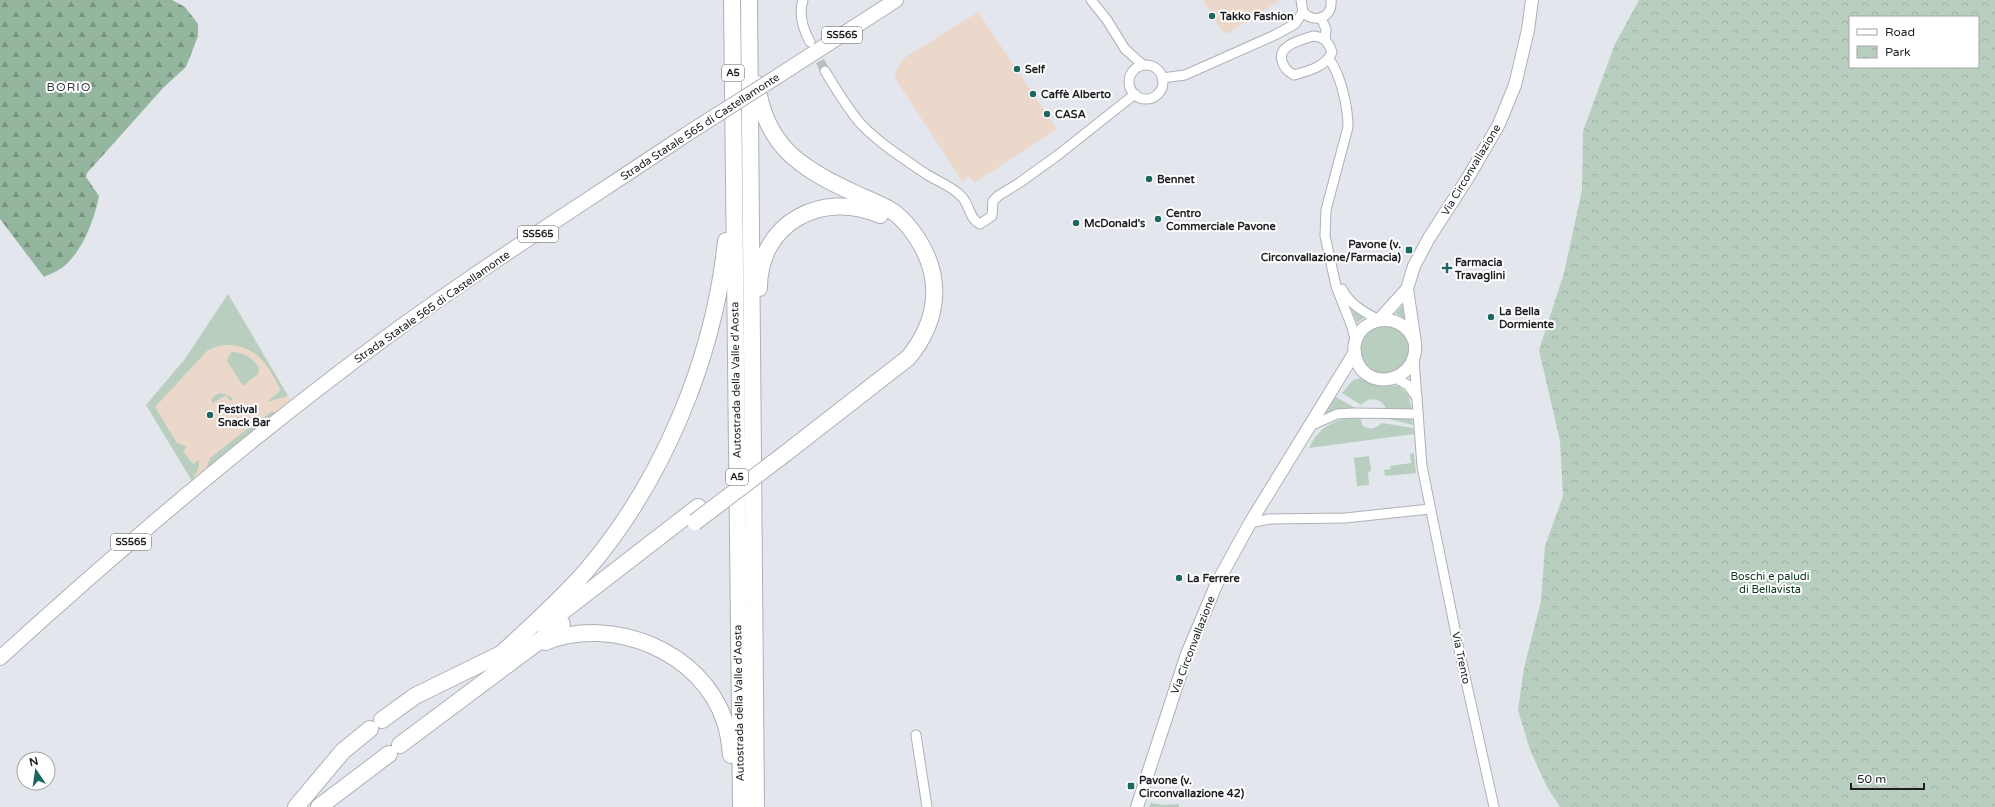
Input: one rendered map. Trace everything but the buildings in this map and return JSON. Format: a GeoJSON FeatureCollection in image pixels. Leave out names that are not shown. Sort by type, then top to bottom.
{"type":"FeatureCollection","features":[{"type":"Feature","properties":{"kind":"highway","name":"Autostrada della Valle d'Aosta"},"geometry":{"type":"LineString","coordinates":[[732,0],[741,807]]}},
{"type":"Feature","properties":{"kind":"highway","name":"Autostrada della Valle d'Aosta"},"geometry":{"type":"LineString","coordinates":[[749,0],[756,807]]}},
{"type":"Feature","properties":{"kind":"highway"},"geometry":{"type":"LineString","coordinates":[[753,0],[759,100],[763,115],[775,137],[793,157],[814,173],[883,206],[904,220],[926,253],[934,286],[933,306],[927,329],[922,340],[908,358],[787,446]]}},
{"type":"Feature","properties":{"kind":"highway"},"geometry":{"type":"LineString","coordinates":[[500,655],[536,623],[586,570],[630,511],[661,457],[674,429],[690,391],[713,314],[724,258],[726,192],[734,146]]}},
{"type":"Feature","properties":{"kind":"highway"},"geometry":{"type":"LineString","coordinates":[[319,807],[532,648],[697,515],[787,446],[900,355],[916,334],[924,310],[926,284],[915,250],[901,231],[874,212],[849,206],[834,205],[821,208],[796,218],[778,234],[766,255],[759,280],[759,322],[752,383]]}},
{"type":"Feature","properties":{"kind":"highway"},"geometry":{"type":"LineString","coordinates":[[296,807],[343,751],[415,696],[500,655],[576,603],[697,515]]}},
{"type":"Feature","properties":{"kind":"highway"},"geometry":{"type":"LineString","coordinates":[[532,648],[570,635],[599,633],[641,640],[679,661],[697,678],[713,697],[725,721],[729,735],[732,766],[733,807]]}},
{"type":"Feature","properties":{"kind":"main road","name":"Strada Statale 565 di Castellamonte"},"geometry":{"type":"LineString","coordinates":[[0,658],[66,598],[167,511],[312,393],[389,335],[456,288],[687,134],[896,0]]}},
{"type":"Feature","properties":{"kind":"main road","name":"Via Circonvallazione"},"geometry":{"type":"LineString","coordinates":[[1137,807],[1187,654],[1217,583],[1250,523],[1333,391],[1355,348],[1362,330],[1373,322],[1379,320],[1407,288],[1414,266],[1429,238],[1469,176],[1499,124],[1515,85],[1528,30],[1532,0]]}},
{"type":"Feature","properties":{"kind":"main road","name":"Via Circonvallazione"},"geometry":{"type":"LineString","coordinates":[[1407,288],[1415,343],[1414,359]]}},
{"type":"Feature","properties":{"kind":"main road"},"geometry":{"type":"LineString","coordinates":[[1379,320],[1387,319],[1402,324],[1412,336],[1415,343]]}},
{"type":"Feature","properties":{"kind":"main road"},"geometry":{"type":"LineString","coordinates":[[1355,348],[1359,364],[1367,374]]}},
{"type":"Feature","properties":{"kind":"main road"},"geometry":{"type":"LineString","coordinates":[[1395,378],[1407,370],[1414,359]]}},
{"type":"Feature","properties":{"kind":"main road","name":"Via Circonvallazione"},"geometry":{"type":"LineString","coordinates":[[1333,391],[1348,377],[1367,374],[1381,379],[1395,378]]}},
{"type":"Feature","properties":{"kind":"street"},"geometry":{"type":"LineString","coordinates":[[803,0],[800,8],[802,23],[810,42]]}},
{"type":"Feature","properties":{"kind":"street"},"geometry":{"type":"LineString","coordinates":[[1091,0],[1108,20],[1125,50],[1143,65]]}},
{"type":"Feature","properties":{"kind":"street"},"geometry":{"type":"LineString","coordinates":[[1162,78],[1185,75],[1275,35],[1295,24],[1303,12],[1301,0]]}},
{"type":"Feature","properties":{"kind":"street"},"geometry":{"type":"LineString","coordinates":[[1303,12],[1311,18],[1321,18],[1329,12],[1331,0]]}},
{"type":"Feature","properties":{"kind":"street"},"geometry":{"type":"LineString","coordinates":[[1321,18],[1326,30],[1325,39],[1332,52],[1329,59],[1312,69],[1294,75],[1287,71],[1281,58],[1286,47],[1313,36],[1325,39]]}},
{"type":"Feature","properties":{"kind":"street"},"geometry":{"type":"LineString","coordinates":[[1329,59],[1335,67],[1348,114],[1348,127],[1326,210],[1325,236],[1335,273],[1346,297],[1354,305],[1379,320]]}},
{"type":"Feature","properties":{"kind":"street"},"geometry":{"type":"LineString","coordinates":[[1143,65],[1148,65],[1157,69],[1162,78],[1161,89],[1154,97],[1144,98],[1135,94],[1129,85],[1130,75],[1133,70],[1143,65]]}},
{"type":"Feature","properties":{"kind":"street"},"geometry":{"type":"LineString","coordinates":[[826,71],[843,100],[862,124],[880,142],[928,175],[960,194],[966,201],[975,222],[980,224],[992,216],[993,201],[998,196],[1058,155],[1135,94]]}},
{"type":"Feature","properties":{"kind":"street"},"geometry":{"type":"LineString","coordinates":[[1335,273],[1336,286],[1352,327],[1355,348]]}},
{"type":"Feature","properties":{"kind":"street","name":"Via Trento"},"geometry":{"type":"LineString","coordinates":[[1414,359],[1422,466],[1494,807]]}},
{"type":"Feature","properties":{"kind":"street"},"geometry":{"type":"LineString","coordinates":[[1395,378],[1408,385],[1417,398]]}},
{"type":"Feature","properties":{"kind":"street"},"geometry":{"type":"LineString","coordinates":[[1310,426],[1337,414],[1418,414]]}},
{"type":"Feature","properties":{"kind":"street"},"geometry":{"type":"LineString","coordinates":[[1250,523],[1269,519],[1345,518],[1430,509]]}},
{"type":"Feature","properties":{"kind":"street"},"geometry":{"type":"LineString","coordinates":[[916,735],[927,807]]}},
{"type":"Feature","properties":{"kind":"shaded area"},"geometry":{"type":"Polygon","coordinates":[[[1203,0],[1280,0],[1227,34],[1221,30],[1203,0]]]}},
{"type":"Feature","properties":{"kind":"shaded area"},"geometry":{"type":"Polygon","coordinates":[[[978,12],[1057,129],[974,183],[969,176],[962,181],[895,78],[896,71],[904,58],[978,12]]]}},
{"type":"Feature","properties":{"kind":"shaded area"},"geometry":{"type":"Polygon","coordinates":[[[228,294],[292,402],[192,481],[146,405],[185,359],[228,294]]]}},
{"type":"Feature","properties":{"kind":"green space"},"geometry":{"type":"Polygon","coordinates":[[[0,0],[172,0],[185,7],[198,24],[198,36],[186,67],[164,87],[87,173],[86,177],[99,196],[91,225],[82,244],[70,260],[61,268],[44,277],[0,219],[0,0]]]}},
{"type":"Feature","properties":{"kind":"green space","name":"Boschi e paludi di Bellavista"},"geometry":{"type":"Polygon","coordinates":[[[1639,0],[1995,0],[1995,807],[1560,807],[1547,787],[1530,750],[1518,710],[1524,668],[1541,601],[1545,546],[1563,496],[1560,441],[1539,350],[1564,273],[1582,190],[1583,131],[1615,44],[1639,0]]]}},
{"type":"Feature","properties":{"kind":"green space"},"geometry":{"type":"Polygon","coordinates":[[[228,294],[288,396],[267,402],[281,390],[266,364],[251,351],[236,346],[221,345],[207,351],[156,406],[177,443],[186,446],[183,451],[193,464],[199,460],[199,467],[192,481],[146,405],[185,359],[228,294]]]}},
{"type":"Feature","properties":{"kind":"green space"},"geometry":{"type":"Polygon","coordinates":[[[1405,303],[1406,319],[1395,313],[1405,303]]]}},
{"type":"Feature","properties":{"kind":"green space"},"geometry":{"type":"Polygon","coordinates":[[[1351,308],[1366,316],[1357,323],[1351,308]]]}},
{"type":"Feature","properties":{"kind":"green space"},"geometry":{"type":"Polygon","coordinates":[[[1385,325],[1394,327],[1405,336],[1410,350],[1408,359],[1399,370],[1385,375],[1376,373],[1365,364],[1360,350],[1362,341],[1371,330],[1385,325]]]}},
{"type":"Feature","properties":{"kind":"green space"},"geometry":{"type":"Polygon","coordinates":[[[232,352],[247,356],[259,368],[258,374],[243,386],[227,361],[232,352]]]}},
{"type":"Feature","properties":{"kind":"green space"},"geometry":{"type":"Polygon","coordinates":[[[1359,378],[1378,385],[1399,386],[1408,394],[1412,410],[1386,409],[1382,402],[1371,399],[1361,405],[1342,393],[1352,381],[1359,378]]]}},
{"type":"Feature","properties":{"kind":"green space"},"geometry":{"type":"Polygon","coordinates":[[[219,393],[226,394],[233,399],[230,401],[226,395],[213,403],[211,400],[219,393]]]}},
{"type":"Feature","properties":{"kind":"green space"},"geometry":{"type":"Polygon","coordinates":[[[1336,397],[1357,409],[1337,410],[1324,414],[1336,397]]]}},
{"type":"Feature","properties":{"kind":"green space"},"geometry":{"type":"Polygon","coordinates":[[[273,411],[275,413],[273,416],[206,469],[210,458],[252,425],[273,411]]]}},
{"type":"Feature","properties":{"kind":"green space"},"geometry":{"type":"Polygon","coordinates":[[[1350,417],[1360,417],[1363,426],[1368,428],[1375,428],[1382,423],[1413,428],[1414,434],[1309,448],[1316,436],[1325,427],[1336,421],[1350,417]]]}},
{"type":"Feature","properties":{"kind":"green space"},"geometry":{"type":"Polygon","coordinates":[[[1385,418],[1412,418],[1413,425],[1385,418]]]}},
{"type":"Feature","properties":{"kind":"green space"},"geometry":{"type":"Polygon","coordinates":[[[1414,453],[1416,473],[1385,476],[1384,470],[1391,469],[1390,466],[1411,463],[1410,454],[1414,453]]]}},
{"type":"Feature","properties":{"kind":"green space"},"geometry":{"type":"Polygon","coordinates":[[[1369,456],[1371,471],[1368,472],[1369,485],[1357,486],[1354,458],[1369,456]]]}},
{"type":"Feature","properties":{"kind":"green space"},"geometry":{"type":"Polygon","coordinates":[[[1151,803],[1164,805],[1179,804],[1179,807],[1149,807],[1151,803]]]}},
{"type":"Feature","properties":{"kind":"tunnel"},"geometry":{"type":"LineString","coordinates":[[814,49],[825,71]]}},
{"type":"Feature","properties":{"kind":"place","name":"Takko Fashion"},"geometry":{"type":"Point","coordinates":[1212,16]}},
{"type":"Feature","properties":{"kind":"place","name":"Self"},"geometry":{"type":"Point","coordinates":[1017,69]}},
{"type":"Feature","properties":{"kind":"place","name":"Caffè Alberto"},"geometry":{"type":"Point","coordinates":[1033,94]}},
{"type":"Feature","properties":{"kind":"place","name":"CASA"},"geometry":{"type":"Point","coordinates":[1047,114]}},
{"type":"Feature","properties":{"kind":"place","name":"Bennet"},"geometry":{"type":"Point","coordinates":[1149,179]}},
{"type":"Feature","properties":{"kind":"place","name":"Centro Commerciale Pavone"},"geometry":{"type":"Point","coordinates":[1158,219]}},
{"type":"Feature","properties":{"kind":"place","name":"McDonald's"},"geometry":{"type":"Point","coordinates":[1076,223]}},
{"type":"Feature","properties":{"kind":"place","name":"Pavone (v. Circonvallazione/Farmacia)"},"geometry":{"type":"Point","coordinates":[1409,250]}},
{"type":"Feature","properties":{"kind":"place","name":"Farmacia Travaglini"},"geometry":{"type":"Point","coordinates":[1447,268]}},
{"type":"Feature","properties":{"kind":"place","name":"La Bella Dormiente"},"geometry":{"type":"Point","coordinates":[1491,317]}},
{"type":"Feature","properties":{"kind":"place","name":"Festival Snack Bar"},"geometry":{"type":"Point","coordinates":[210,415]}},
{"type":"Feature","properties":{"kind":"place","name":"La Ferrere"},"geometry":{"type":"Point","coordinates":[1179,578]}},
{"type":"Feature","properties":{"kind":"place","name":"Pavone (v. Circonvallazione 42)"},"geometry":{"type":"Point","coordinates":[1131,786]}},
{"type":"Feature","properties":{"kind":"district","name":"BORIO"},"geometry":{"type":"Point","coordinates":[69,87]}}]}
